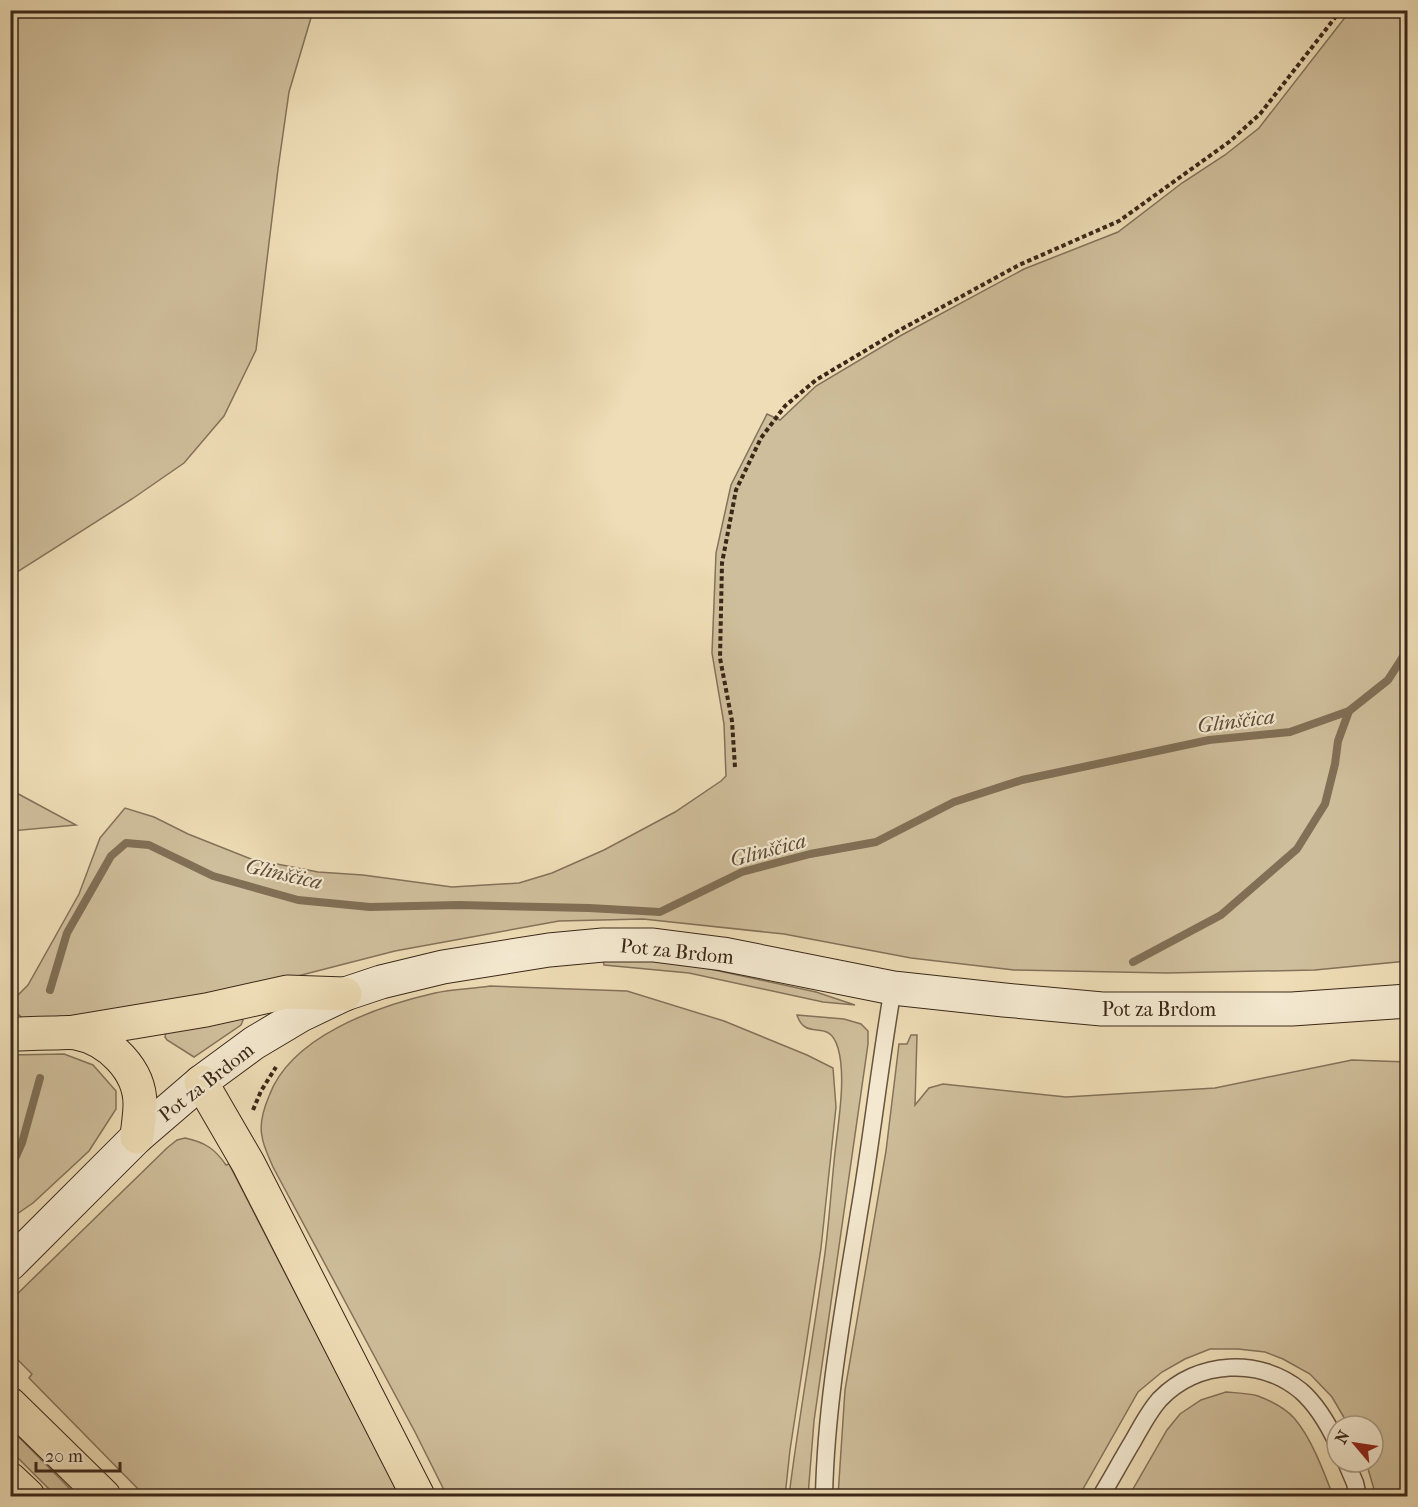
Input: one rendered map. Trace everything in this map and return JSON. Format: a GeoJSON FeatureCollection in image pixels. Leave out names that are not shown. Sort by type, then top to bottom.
{"type":"FeatureCollection","features":[{"type":"Feature","properties":{"kind":"highway"},"geometry":{"type":"LineString","coordinates":[[10,1034],[74,1032],[206,1010],[287,992],[345,993]]}},
{"type":"Feature","properties":{"kind":"highway"},"geometry":{"type":"LineString","coordinates":[[74,1032],[100,1041],[122,1059],[129,1070],[138,1091],[140,1103],[137,1137]]}},
{"type":"Feature","properties":{"kind":"highway"},"geometry":{"type":"LineString","coordinates":[[201,1082],[239,1148],[418,1497]]}},
{"type":"Feature","properties":{"kind":"highway"},"geometry":{"type":"LineString","coordinates":[[10,1404],[104,1497]]}},
{"type":"Feature","properties":{"kind":"highway"},"geometry":{"type":"LineString","coordinates":[[10,1479],[28,1497]]}},
{"type":"Feature","properties":{"kind":"main road","name":"Pot za Brdom"},"geometry":{"type":"LineString","coordinates":[[10,1264],[137,1137],[201,1082],[254,1044],[301,1015],[345,993],[390,979],[443,967],[549,950],[603,945],[653,945],[723,954],[893,988],[1102,1010],[1292,1009],[1407,1001]]}},
{"type":"Feature","properties":{"kind":"lane"},"geometry":{"type":"LineString","coordinates":[[824,1497],[825,1452],[833,1374],[893,988]]}},
{"type":"Feature","properties":{"kind":"lane"},"geometry":{"type":"LineString","coordinates":[[1101,1497],[1145,1420],[1160,1399],[1194,1375],[1231,1367],[1268,1372],[1301,1391],[1325,1420]]}},
{"type":"Feature","properties":{"kind":"lane"},"geometry":{"type":"LineString","coordinates":[[1351,1474],[1358,1497]]}},
{"type":"Feature","properties":{"kind":"path"},"geometry":{"type":"LineString","coordinates":[[735,767],[732,721],[720,658],[722,563],[736,490],[761,438],[785,406],[816,380],[898,331],[1019,265],[1119,221],[1229,142],[1260,114],[1341,10]]}},
{"type":"Feature","properties":{"kind":"path","name":"Pot za Brdom"},"geometry":{"type":"LineString","coordinates":[[239,1148],[253,1139],[250,1129],[254,1106],[281,1060]]}},
{"type":"Feature","properties":{"kind":"shaded area"},"geometry":{"type":"Polygon","coordinates":[[[11,10],[313,11],[289,92],[256,350],[224,416],[184,463],[11,576],[11,10]]]}},
{"type":"Feature","properties":{"kind":"shaded area"},"geometry":{"type":"Polygon","coordinates":[[[1350,11],[1407,11],[1407,961],[1315,970],[1167,973],[1014,970],[911,958],[784,934],[643,919],[559,921],[395,951],[286,979],[122,1013],[26,1021],[11,1008],[10,1003],[28,985],[79,894],[100,838],[125,808],[154,817],[188,834],[251,859],[318,872],[363,875],[452,887],[519,883],[552,873],[604,850],[675,812],[721,781],[726,776],[724,724],[712,653],[716,553],[731,485],[767,414],[780,420],[816,386],[900,336],[1024,269],[1118,232],[1259,128],[1350,11]]]}},
{"type":"Feature","properties":{"kind":"shaded area"},"geometry":{"type":"Polygon","coordinates":[[[11,790],[76,825],[11,831],[11,790]]]}},
{"type":"Feature","properties":{"kind":"shaded area"},"geometry":{"type":"Polygon","coordinates":[[[603,960],[673,961],[816,992],[855,1005],[823,1002],[689,973],[604,965],[603,960]]]}},
{"type":"Feature","properties":{"kind":"shaded area"},"geometry":{"type":"Polygon","coordinates":[[[490,986],[627,991],[724,1021],[833,1068],[836,1107],[821,1248],[785,1496],[447,1496],[273,1167],[264,1144],[261,1126],[267,1101],[280,1075],[296,1056],[316,1040],[363,1015],[388,1006],[435,993],[490,986]]]}},
{"type":"Feature","properties":{"kind":"shaded area"},"geometry":{"type":"Polygon","coordinates":[[[797,1015],[844,1019],[861,1024],[868,1031],[814,1421],[808,1496],[789,1496],[825,1253],[842,1074],[841,1060],[834,1039],[829,1033],[806,1027],[797,1015]]]}},
{"type":"Feature","properties":{"kind":"shaded area"},"geometry":{"type":"Polygon","coordinates":[[[239,1018],[243,1020],[241,1025],[194,1057],[165,1037],[166,1032],[239,1018]]]}},
{"type":"Feature","properties":{"kind":"shaded area"},"geometry":{"type":"Polygon","coordinates":[[[911,1035],[917,1035],[915,1105],[929,1088],[943,1084],[1066,1097],[1215,1088],[1352,1060],[1407,1062],[1407,1496],[1376,1496],[1370,1474],[1385,1474],[1385,1414],[1342,1414],[1332,1397],[1310,1374],[1265,1352],[1210,1349],[1162,1372],[1138,1392],[1079,1496],[838,1496],[845,1390],[886,1151],[899,1044],[907,1044],[911,1035]]]}},
{"type":"Feature","properties":{"kind":"shaded area"},"geometry":{"type":"Polygon","coordinates":[[[64,1054],[93,1065],[116,1091],[116,1109],[89,1151],[33,1203],[11,1218],[11,1055],[64,1054]]]}},
{"type":"Feature","properties":{"kind":"shaded area"},"geometry":{"type":"Polygon","coordinates":[[[185,1138],[209,1147],[226,1165],[229,1164],[400,1496],[145,1496],[29,1378],[32,1374],[11,1353],[10,1301],[167,1148],[177,1140],[185,1138]]]}},
{"type":"Feature","properties":{"kind":"shaded area"},"geometry":{"type":"Polygon","coordinates":[[[1226,1392],[1258,1396],[1278,1405],[1290,1414],[1311,1445],[1333,1496],[1129,1496],[1167,1430],[1180,1414],[1201,1400],[1226,1392]]]}},
{"type":"Feature","properties":{"kind":"shaded area"},"geometry":{"type":"Polygon","coordinates":[[[11,1429],[77,1496],[56,1496],[11,1451],[11,1429]]]}},
{"type":"Feature","properties":{"kind":"waterway","name":"Glinščica"},"geometry":{"type":"LineString","coordinates":[[50,990],[67,933],[111,856],[126,843],[149,845],[213,876],[298,900],[370,907],[459,905],[660,912],[742,872],[810,854],[876,842],[954,802],[1022,780],[1209,740],[1290,732],[1349,711],[1388,680],[1408,649]]}},
{"type":"Feature","properties":{"kind":"waterway"},"geometry":{"type":"LineString","coordinates":[[1133,962],[1221,915],[1297,849],[1325,804],[1338,741],[1349,711]]}},
{"type":"Feature","properties":{"kind":"waterway"},"geometry":{"type":"LineString","coordinates":[[10,1170],[22,1143],[40,1078]]}}]}
